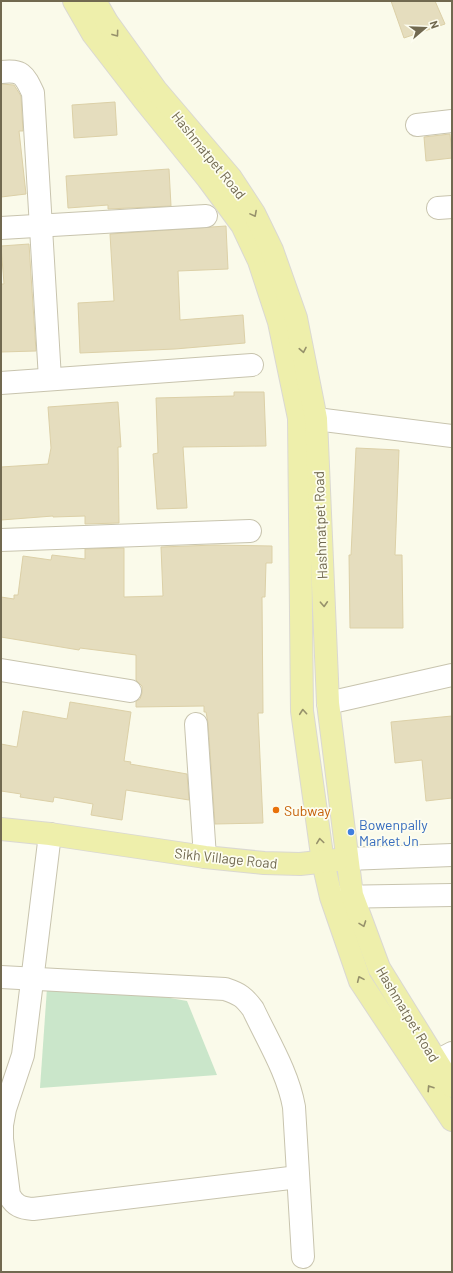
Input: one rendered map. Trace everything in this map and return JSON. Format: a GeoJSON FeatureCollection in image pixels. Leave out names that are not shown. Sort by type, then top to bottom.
{"type":"FeatureCollection","features":[{"type":"Feature","properties":{"kind":"main road"},"geometry":{"type":"LineString","coordinates":[[74,1],[93,34],[144,100],[208,178],[242,225],[288,320],[299,418],[302,711],[323,862],[342,896],[360,981],[452,1120]]}},
{"type":"Feature","properties":{"kind":"main road","name":"Hashmatpet Road"},"geometry":{"type":"LineString","coordinates":[[95,1],[107,22],[156,90],[231,178],[254,213],[272,250],[288,320],[316,419],[328,703],[347,859],[342,896],[379,968],[444,1057],[452,1086]]}},
{"type":"Feature","properties":{"kind":"main road","name":"Sikh Village Road"},"geometry":{"type":"LineString","coordinates":[[1,829],[50,834],[205,857],[264,863],[300,864],[347,859]]}},
{"type":"Feature","properties":{"kind":"street"},"geometry":{"type":"LineString","coordinates":[[1,72],[14,71],[26,77],[33,93],[50,379]]}},
{"type":"Feature","properties":{"kind":"street"},"geometry":{"type":"LineString","coordinates":[[417,125],[452,121]]}},
{"type":"Feature","properties":{"kind":"street"},"geometry":{"type":"LineString","coordinates":[[1,228],[206,216]]}},
{"type":"Feature","properties":{"kind":"street"},"geometry":{"type":"LineString","coordinates":[[1,383],[252,365]]}},
{"type":"Feature","properties":{"kind":"street"},"geometry":{"type":"LineString","coordinates":[[316,419],[452,436]]}},
{"type":"Feature","properties":{"kind":"street"},"geometry":{"type":"LineString","coordinates":[[1,540],[250,531]]}},
{"type":"Feature","properties":{"kind":"street"},"geometry":{"type":"LineString","coordinates":[[1,670],[130,691]]}},
{"type":"Feature","properties":{"kind":"street"},"geometry":{"type":"LineString","coordinates":[[328,703],[452,675]]}},
{"type":"Feature","properties":{"kind":"street"},"geometry":{"type":"LineString","coordinates":[[196,724],[205,857]]}},
{"type":"Feature","properties":{"kind":"street"},"geometry":{"type":"LineString","coordinates":[[50,834],[23,1055],[5,1109],[2,1125],[2,1139],[9,1195],[13,1202],[21,1208],[33,1209],[298,1177]]}},
{"type":"Feature","properties":{"kind":"street","name":"Sikh Village Road"},"geometry":{"type":"LineString","coordinates":[[347,859],[452,855]]}},
{"type":"Feature","properties":{"kind":"street"},"geometry":{"type":"LineString","coordinates":[[342,896],[452,895]]}},
{"type":"Feature","properties":{"kind":"street"},"geometry":{"type":"LineString","coordinates":[[1,977],[225,990],[238,993],[246,1000],[252,1009],[292,1093],[303,1257]]}},
{"type":"Feature","properties":{"kind":"green space"},"geometry":{"type":"Polygon","coordinates":[[[47,988],[159,996],[187,1001],[217,1075],[40,1088],[47,988]]]}},
{"type":"Feature","properties":{"kind":"building"},"geometry":{"type":"Polygon","coordinates":[[[391,1],[435,1],[445,24],[404,38],[391,1]]]}},
{"type":"Feature","properties":{"kind":"building"},"geometry":{"type":"Polygon","coordinates":[[[1,84],[14,85],[21,96],[23,131],[19,131],[26,194],[1,197],[1,84]]]}},
{"type":"Feature","properties":{"kind":"building"},"geometry":{"type":"Polygon","coordinates":[[[115,102],[117,135],[74,138],[72,105],[115,102]]]}},
{"type":"Feature","properties":{"kind":"building"},"geometry":{"type":"Polygon","coordinates":[[[450,134],[452,158],[426,161],[424,137],[450,134]]]}},
{"type":"Feature","properties":{"kind":"building"},"geometry":{"type":"Polygon","coordinates":[[[169,169],[171,206],[108,209],[108,205],[68,208],[66,176],[169,169]]]}},
{"type":"Feature","properties":{"kind":"building"},"geometry":{"type":"Polygon","coordinates":[[[226,226],[228,269],[178,271],[180,320],[243,315],[245,343],[175,349],[80,353],[78,303],[114,301],[110,234],[226,226]]]}},
{"type":"Feature","properties":{"kind":"building"},"geometry":{"type":"Polygon","coordinates":[[[29,244],[36,351],[1,352],[1,284],[4,284],[1,246],[29,244]]]}},
{"type":"Feature","properties":{"kind":"building"},"geometry":{"type":"Polygon","coordinates":[[[234,392],[264,392],[266,446],[183,447],[187,508],[157,509],[153,454],[158,453],[156,398],[234,396],[234,392]]]}},
{"type":"Feature","properties":{"kind":"building"},"geometry":{"type":"Polygon","coordinates":[[[118,402],[121,447],[118,447],[119,523],[85,524],[85,516],[53,516],[1,520],[1,467],[48,464],[51,448],[48,407],[118,402]]]}},
{"type":"Feature","properties":{"kind":"building"},"geometry":{"type":"Polygon","coordinates":[[[356,448],[399,450],[395,555],[402,555],[403,628],[350,628],[349,555],[351,555],[356,448]]]}},
{"type":"Feature","properties":{"kind":"building"},"geometry":{"type":"Polygon","coordinates":[[[215,545],[272,546],[272,563],[266,563],[265,597],[262,597],[263,713],[258,713],[263,823],[215,824],[208,723],[206,712],[204,712],[204,706],[136,707],[136,701],[140,699],[142,693],[142,686],[136,680],[136,655],[80,648],[79,650],[1,637],[1,597],[14,599],[14,595],[18,595],[23,556],[51,560],[52,555],[85,559],[85,549],[124,548],[124,597],[163,596],[161,547],[215,545]]]}},
{"type":"Feature","properties":{"kind":"building"},"geometry":{"type":"Polygon","coordinates":[[[70,702],[131,712],[124,761],[131,762],[130,764],[187,774],[189,800],[126,790],[122,820],[91,815],[93,804],[54,797],[53,802],[20,797],[21,794],[1,791],[1,744],[17,747],[23,711],[67,719],[70,702]]]}},
{"type":"Feature","properties":{"kind":"building"},"geometry":{"type":"Polygon","coordinates":[[[452,716],[452,798],[426,801],[422,760],[395,763],[391,722],[452,716]]]}},
{"type":"Feature","properties":{"kind":"place","name":"Subway"},"geometry":{"type":"Point","coordinates":[276,810]}},
{"type":"Feature","properties":{"kind":"place","name":"Bowenpally Market Jn"},"geometry":{"type":"Point","coordinates":[351,832]}}]}
